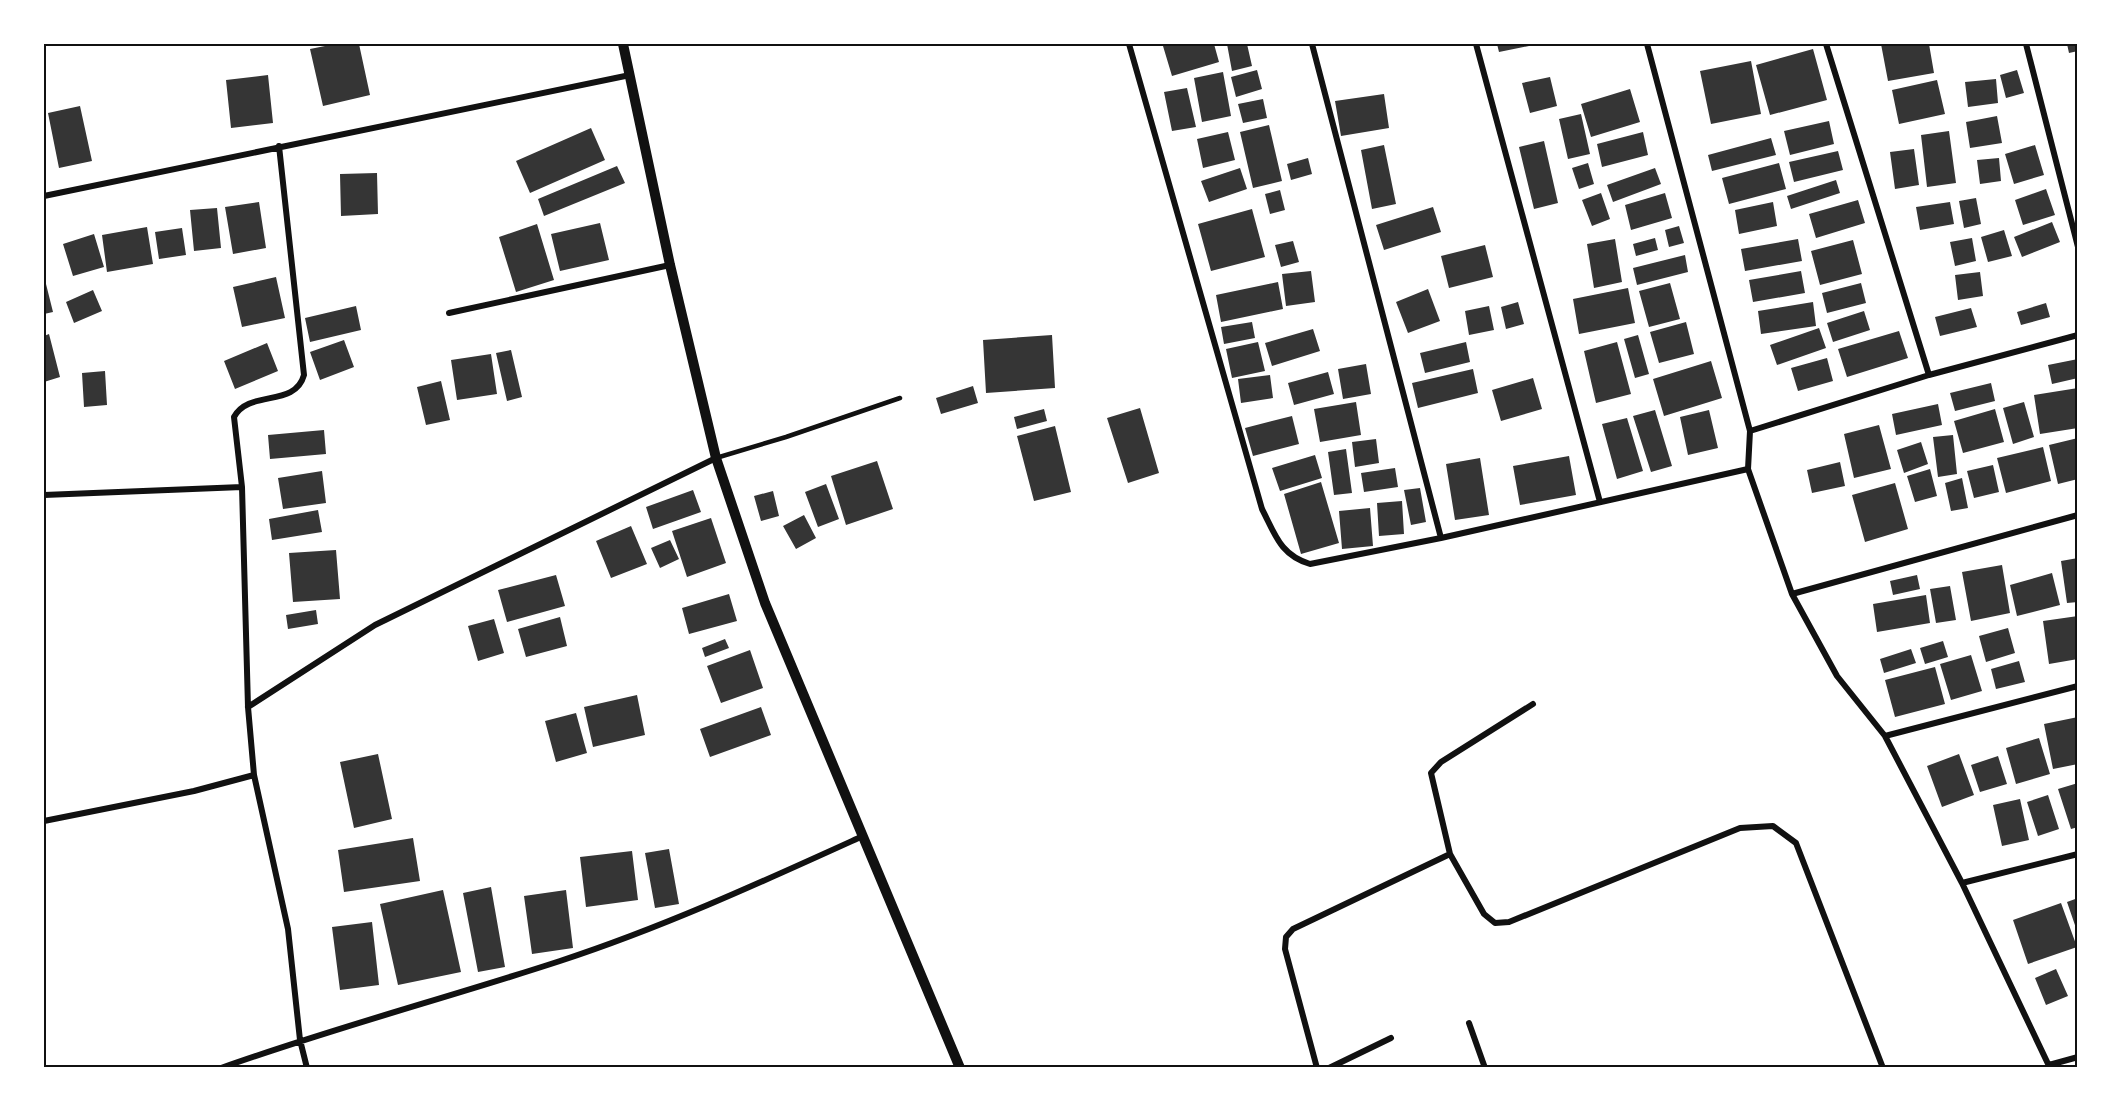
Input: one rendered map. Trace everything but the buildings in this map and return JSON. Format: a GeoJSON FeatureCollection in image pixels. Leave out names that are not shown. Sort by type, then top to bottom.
{"type":"FeatureCollection","features":[{"type":"Feature","properties":{"kind":"street"},"geometry":{"type":"LineString","coordinates":[[623,44],[670,265],[716,458],[765,603],[960,1068]]}},
{"type":"Feature","properties":{"kind":"street"},"geometry":{"type":"LineString","coordinates":[[1129,44],[1262,510],[1284,551],[1296,560],[1310,564],[1441,538],[1748,469]]}},
{"type":"Feature","properties":{"kind":"street"},"geometry":{"type":"LineString","coordinates":[[1312,44],[1441,538]]}},
{"type":"Feature","properties":{"kind":"street"},"geometry":{"type":"LineString","coordinates":[[1476,44],[1600,502]]}},
{"type":"Feature","properties":{"kind":"street"},"geometry":{"type":"LineString","coordinates":[[1647,44],[1750,430],[1748,469],[1792,594],[1837,676],[1885,736],[1962,883],[2049,1066],[2078,1057]]}},
{"type":"Feature","properties":{"kind":"street"},"geometry":{"type":"LineString","coordinates":[[1826,44],[1929,375]]}},
{"type":"Feature","properties":{"kind":"street"},"geometry":{"type":"LineString","coordinates":[[2026,44],[2078,247]]}},
{"type":"Feature","properties":{"kind":"street"},"geometry":{"type":"LineString","coordinates":[[44,196],[630,75]]}},
{"type":"Feature","properties":{"kind":"street"},"geometry":{"type":"LineString","coordinates":[[279,146],[304,375],[302,383],[293,393],[248,404],[238,409],[234,417],[242,487],[248,707],[254,775],[288,929],[300,1040],[308,1068]]}},
{"type":"Feature","properties":{"kind":"street"},"geometry":{"type":"LineString","coordinates":[[449,313],[670,265]]}},
{"type":"Feature","properties":{"kind":"street"},"geometry":{"type":"LineString","coordinates":[[1750,430],[1929,375],[2078,335]]}},
{"type":"Feature","properties":{"kind":"street"},"geometry":{"type":"LineString","coordinates":[[248,707],[375,625],[716,458]]}},
{"type":"Feature","properties":{"kind":"street"},"geometry":{"type":"LineString","coordinates":[[44,495],[242,487]]}},
{"type":"Feature","properties":{"kind":"street"},"geometry":{"type":"LineString","coordinates":[[1792,594],[2078,515]]}},
{"type":"Feature","properties":{"kind":"street"},"geometry":{"type":"LineString","coordinates":[[1885,736],[2078,686]]}},
{"type":"Feature","properties":{"kind":"street"},"geometry":{"type":"LineString","coordinates":[[1533,704],[1441,762],[1431,773],[1450,854],[1484,914],[1495,923],[1509,922],[1740,828],[1773,826],[1796,843],[1883,1068]]}},
{"type":"Feature","properties":{"kind":"street"},"geometry":{"type":"LineString","coordinates":[[44,821],[194,791],[254,775]]}},
{"type":"Feature","properties":{"kind":"street"},"geometry":{"type":"LineString","coordinates":[[221,1068],[300,1040],[561,960],[711,904],[863,836]]}},
{"type":"Feature","properties":{"kind":"street"},"geometry":{"type":"LineString","coordinates":[[1317,1068],[1285,949],[1286,937],[1293,929],[1450,854]]}},
{"type":"Feature","properties":{"kind":"street"},"geometry":{"type":"LineString","coordinates":[[1962,883],[2078,854]]}},
{"type":"Feature","properties":{"kind":"street"},"geometry":{"type":"LineString","coordinates":[[1469,1023],[1485,1068]]}},
{"type":"Feature","properties":{"kind":"street"},"geometry":{"type":"LineString","coordinates":[[1329,1068],[1391,1038]]}},
{"type":"Feature","properties":{"kind":"lane"},"geometry":{"type":"LineString","coordinates":[[716,458],[900,398]]}}]}
